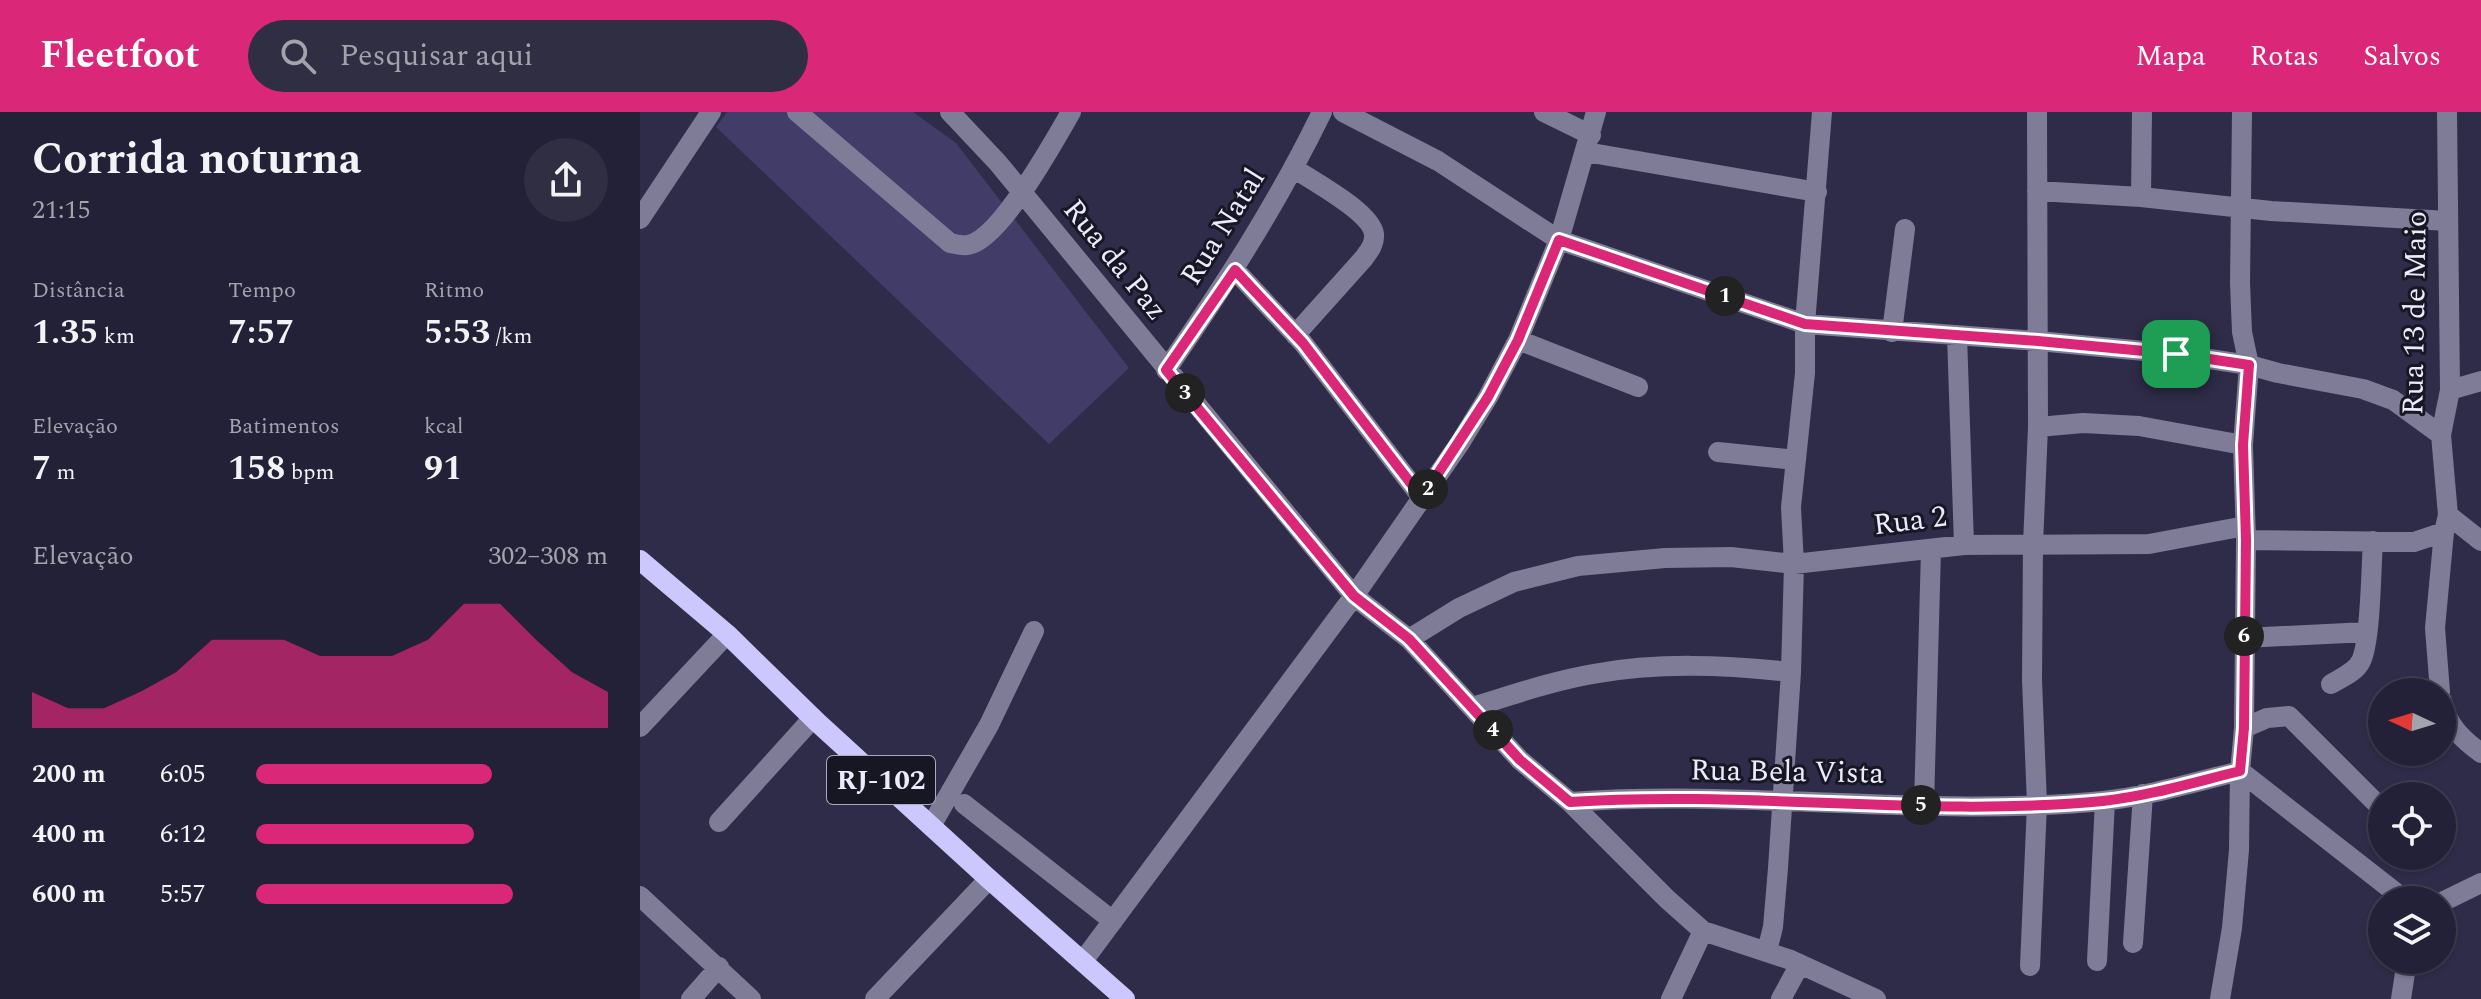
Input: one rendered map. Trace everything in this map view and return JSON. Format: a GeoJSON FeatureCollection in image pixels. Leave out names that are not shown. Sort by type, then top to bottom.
{"type":"FeatureCollection","features":[{"type":"Feature","properties":{"kind":"main road","name":"RJ-102"},"geometry":{"type":"LineString","coordinates":[[640,560],[727,634],[813,718],[1125,999]]}},
{"type":"Feature","properties":{"kind":"street"},"geometry":{"type":"LineString","coordinates":[[640,219],[711,112]]}},
{"type":"Feature","properties":{"kind":"street"},"geometry":{"type":"LineString","coordinates":[[797,112],[950,243],[967,246],[984,238],[1022,193],[1071,112]]}},
{"type":"Feature","properties":{"kind":"street","name":"Rua da Paz"},"geometry":{"type":"LineString","coordinates":[[950,112],[998,163],[1354,596],[1409,639],[1520,760],[1570,802],[1703,931]]}},
{"type":"Feature","properties":{"kind":"street","name":"Rua Natal"},"geometry":{"type":"LineString","coordinates":[[1166,370],[1235,270],[1295,169],[1322,112]]}},
{"type":"Feature","properties":{"kind":"street"},"geometry":{"type":"LineString","coordinates":[[1343,112],[1438,161],[1559,240],[1805,324],[2038,341],[2176,354],[2249,365],[2363,389],[2393,400],[2441,435]]}},
{"type":"Feature","properties":{"kind":"street"},"geometry":{"type":"LineString","coordinates":[[1544,112],[1588,144],[1817,192]]}},
{"type":"Feature","properties":{"kind":"street"},"geometry":{"type":"LineString","coordinates":[[1083,961],[1354,596],[1488,397],[1518,340],[1559,240],[1596,112]]}},
{"type":"Feature","properties":{"kind":"street"},"geometry":{"type":"LineString","coordinates":[[1767,951],[1773,927],[1791,672],[1794,564],[1791,507],[1805,373],[1805,324],[1822,112]]}},
{"type":"Feature","properties":{"kind":"street"},"geometry":{"type":"LineString","coordinates":[[2030,966],[2037,804],[2032,680],[2038,427],[2037,112]]}},
{"type":"Feature","properties":{"kind":"street"},"geometry":{"type":"LineString","coordinates":[[2141,197],[2142,112]]}},
{"type":"Feature","properties":{"kind":"street"},"geometry":{"type":"LineString","coordinates":[[2220,999],[2232,928],[2239,850],[2244,728],[2246,533],[2243,445],[2249,365],[2242,332],[2242,112]]}},
{"type":"Feature","properties":{"kind":"street","name":"Rua 13 de Maio"},"geometry":{"type":"LineString","coordinates":[[2439,678],[2435,628],[2446,523],[2441,435],[2450,390],[2447,112]]}},
{"type":"Feature","properties":{"kind":"street"},"geometry":{"type":"LineString","coordinates":[[1295,169],[1366,218],[1374,233],[1373,245],[1364,258],[1295,335]]}},
{"type":"Feature","properties":{"kind":"street"},"geometry":{"type":"LineString","coordinates":[[640,177],[658,190]]}},
{"type":"Feature","properties":{"kind":"street"},"geometry":{"type":"LineString","coordinates":[[2037,191],[2448,221]]}},
{"type":"Feature","properties":{"kind":"street"},"geometry":{"type":"LineString","coordinates":[[1892,332],[1905,229]]}},
{"type":"Feature","properties":{"kind":"street"},"geometry":{"type":"LineString","coordinates":[[1235,270],[1341,389],[1422,498]]}},
{"type":"Feature","properties":{"kind":"street"},"geometry":{"type":"LineString","coordinates":[[1957,335],[1964,545]]}},
{"type":"Feature","properties":{"kind":"street"},"geometry":{"type":"LineString","coordinates":[[1518,340],[1638,387]]}},
{"type":"Feature","properties":{"kind":"street"},"geometry":{"type":"LineString","coordinates":[[2450,390],[2481,381]]}},
{"type":"Feature","properties":{"kind":"street"},"geometry":{"type":"LineString","coordinates":[[2038,427],[2083,423],[2139,426],[2243,445]]}},
{"type":"Feature","properties":{"kind":"street"},"geometry":{"type":"LineString","coordinates":[[1718,452],[1796,460]]}},
{"type":"Feature","properties":{"kind":"street"},"geometry":{"type":"LineString","coordinates":[[2446,523],[2481,541]]}},
{"type":"Feature","properties":{"kind":"street","name":"Rua 2"},"geometry":{"type":"LineString","coordinates":[[1409,639],[1459,608],[1514,582],[1578,566],[1665,558],[1731,557],[1794,564],[1964,545],[2149,544],[2246,533],[2414,542],[2446,523]]}},
{"type":"Feature","properties":{"kind":"street"},"geometry":{"type":"LineString","coordinates":[[2331,684],[2352,671],[2361,661],[2367,632],[2373,541]]}},
{"type":"Feature","properties":{"kind":"street"},"geometry":{"type":"LineString","coordinates":[[1924,805],[1931,550]]}},
{"type":"Feature","properties":{"kind":"street"},"geometry":{"type":"LineString","coordinates":[[931,826],[989,725],[1034,631]]}},
{"type":"Feature","properties":{"kind":"street"},"geometry":{"type":"LineString","coordinates":[[2244,638],[2367,632]]}},
{"type":"Feature","properties":{"kind":"street"},"geometry":{"type":"LineString","coordinates":[[640,727],[727,634]]}},
{"type":"Feature","properties":{"kind":"street"},"geometry":{"type":"LineString","coordinates":[[1473,707],[1592,674],[1639,667],[1734,665],[1791,672]]}},
{"type":"Feature","properties":{"kind":"street"},"geometry":{"type":"LineString","coordinates":[[2244,728],[2267,718],[2289,716],[2368,795]]}},
{"type":"Feature","properties":{"kind":"street"},"geometry":{"type":"LineString","coordinates":[[719,822],[813,718]]}},
{"type":"Feature","properties":{"kind":"street"},"geometry":{"type":"LineString","coordinates":[[2456,731],[2481,753]]}},
{"type":"Feature","properties":{"kind":"street"},"geometry":{"type":"LineString","coordinates":[[2240,771],[2387,886]]}},
{"type":"Feature","properties":{"kind":"street","name":"Rua Bela Vista"},"geometry":{"type":"LineString","coordinates":[[1570,802],[1630,799],[1924,805],[2105,801],[2240,771]]}},
{"type":"Feature","properties":{"kind":"street"},"geometry":{"type":"LineString","coordinates":[[2133,943],[2143,794]]}},
{"type":"Feature","properties":{"kind":"street"},"geometry":{"type":"LineString","coordinates":[[2097,961],[2105,801]]}},
{"type":"Feature","properties":{"kind":"street"},"geometry":{"type":"LineString","coordinates":[[964,804],[1113,921]]}},
{"type":"Feature","properties":{"kind":"street"},"geometry":{"type":"LineString","coordinates":[[875,999],[989,879]]}},
{"type":"Feature","properties":{"kind":"street"},"geometry":{"type":"LineString","coordinates":[[2456,895],[2481,883]]}},
{"type":"Feature","properties":{"kind":"street"},"geometry":{"type":"LineString","coordinates":[[640,896],[751,999]]}},
{"type":"Feature","properties":{"kind":"street"},"geometry":{"type":"LineString","coordinates":[[1671,999],[1703,931],[1767,951],[1876,999]]}},
{"type":"Feature","properties":{"kind":"street"},"geometry":{"type":"LineString","coordinates":[[1781,999],[1800,964]]}},
{"type":"Feature","properties":{"kind":"street"},"geometry":{"type":"LineString","coordinates":[[691,999],[719,967]]}},
{"type":"Feature","properties":{"kind":"street"},"geometry":{"type":"LineString","coordinates":[[2401,999],[2405,974]]}},
{"type":"Feature","properties":{"kind":"shaded area"},"geometry":{"type":"Polygon","coordinates":[[[727,112],[913,112],[956,143],[1129,368],[1049,444],[716,127],[727,112]]]}},
{"type":"Feature","properties":{"kind":"route"},"geometry":{"type":"LineString","coordinates":[[1559,240],[1805,324],[2176,354],[2249,365],[2243,445],[2246,540],[2244,728],[2240,771],[2105,801],[2037,804],[1838,805],[1630,799],[1570,802],[1520,760],[1409,639],[1354,596],[1166,370],[1235,270],[1341,389],[1422,498],[1488,397],[1518,340],[1559,240]]}}]}
